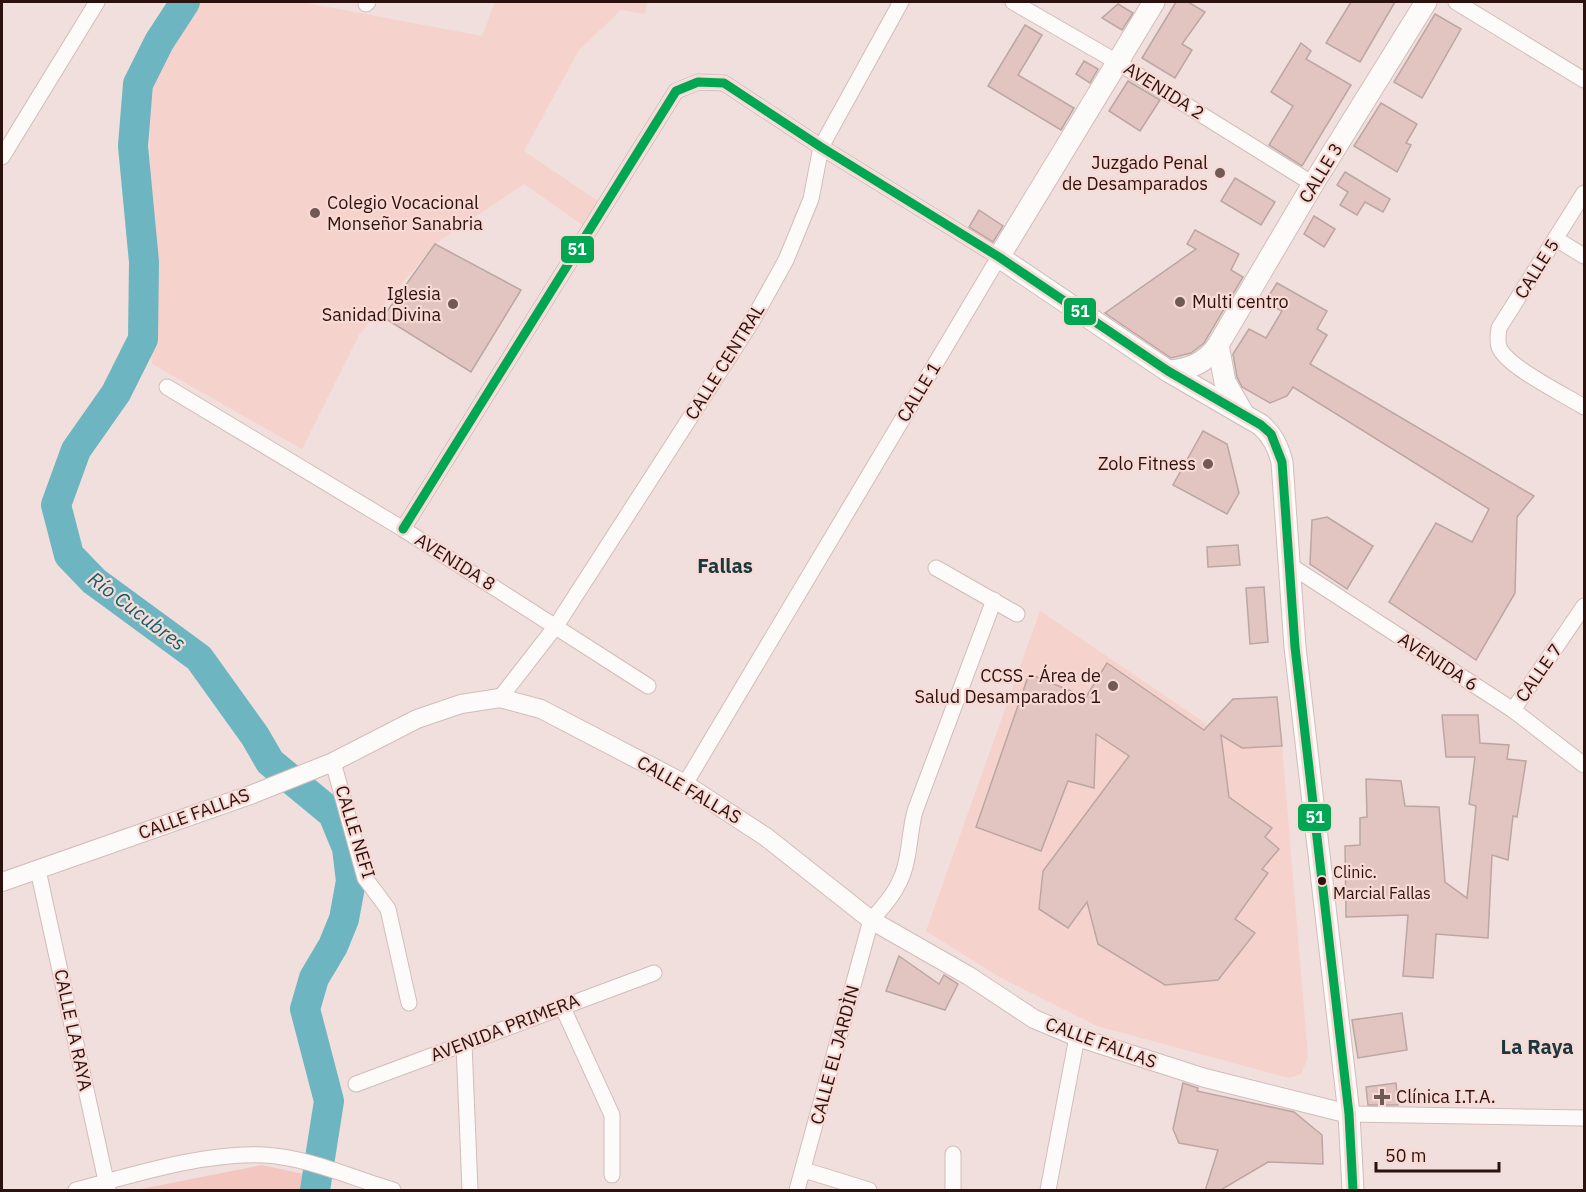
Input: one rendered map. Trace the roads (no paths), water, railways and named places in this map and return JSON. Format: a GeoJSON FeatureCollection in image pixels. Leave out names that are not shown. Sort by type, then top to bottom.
{"type":"FeatureCollection","features":[{"type":"Feature","properties":{"kind":"main road","name":"CALLE 1"},"geometry":{"type":"LineString","coordinates":[[999,257],[1154,2]]}},
{"type":"Feature","properties":{"kind":"main road","name":"CALLE 3"},"geometry":{"type":"LineString","coordinates":[[1168,371],[1180,370],[1202,362],[1218,345],[1313,184],[1426,2]]}},
{"type":"Feature","properties":{"kind":"main road"},"geometry":{"type":"LineString","coordinates":[[999,257],[1168,371],[1271,434],[1282,462],[1288,564],[1349,1114],[1353,1191]]}},
{"type":"Feature","properties":{"kind":"main road"},"geometry":{"type":"LineString","coordinates":[[1218,345],[1225,382],[1245,416]]}},
{"type":"Feature","properties":{"kind":"street"},"geometry":{"type":"LineString","coordinates":[[2,157],[97,2]]}},
{"type":"Feature","properties":{"kind":"street","name":"CALLE CENTRAL"},"geometry":{"type":"LineString","coordinates":[[500,698],[556,626],[751,323],[786,260],[811,199],[821,147],[901,2]]}},
{"type":"Feature","properties":{"kind":"street","name":"AVENIDA 2"},"geometry":{"type":"LineString","coordinates":[[1013,2],[1117,62],[1313,184]]}},
{"type":"Feature","properties":{"kind":"street"},"geometry":{"type":"LineString","coordinates":[[1456,2],[1584,80]]}},
{"type":"Feature","properties":{"kind":"street"},"geometry":{"type":"LineString","coordinates":[[403,529],[676,91],[698,82],[724,83],[821,147],[999,257]]}},
{"type":"Feature","properties":{"kind":"street","name":"CALLE 5"},"geometry":{"type":"LineString","coordinates":[[1584,193],[1499,328],[1499,347],[1512,363],[1584,407]]}},
{"type":"Feature","properties":{"kind":"street"},"geometry":{"type":"LineString","coordinates":[[1556,239],[1584,256]]}},
{"type":"Feature","properties":{"kind":"street","name":"CALLE 1"},"geometry":{"type":"LineString","coordinates":[[685,784],[999,257]]}},
{"type":"Feature","properties":{"kind":"street","name":"AVENIDA 8"},"geometry":{"type":"LineString","coordinates":[[168,387],[403,529],[648,686]]}},
{"type":"Feature","properties":{"kind":"street","name":"AVENIDA 6"},"geometry":{"type":"LineString","coordinates":[[1288,564],[1513,710],[1584,765]]}},
{"type":"Feature","properties":{"kind":"street"},"geometry":{"type":"LineString","coordinates":[[936,568],[1017,614]]}},
{"type":"Feature","properties":{"kind":"street"},"geometry":{"type":"LineString","coordinates":[[871,920],[890,899],[906,866],[910,829],[915,811],[994,600]]}},
{"type":"Feature","properties":{"kind":"street","name":"CALLE 7"},"geometry":{"type":"LineString","coordinates":[[1513,710],[1584,606]]}},
{"type":"Feature","properties":{"kind":"street","name":"CALLE FALLAS"},"geometry":{"type":"LineString","coordinates":[[2,882],[253,794],[303,772],[333,762],[417,719],[461,704],[500,698],[542,709],[685,784],[766,837],[871,920],[969,976],[1034,1018],[1077,1037],[1205,1078],[1349,1114]]}},
{"type":"Feature","properties":{"kind":"street","name":"CALLE NEFI"},"geometry":{"type":"LineString","coordinates":[[333,762],[365,878],[388,909],[409,1003]]}},
{"type":"Feature","properties":{"kind":"street","name":"CALLE LA RAYA"},"geometry":{"type":"LineString","coordinates":[[38,870],[107,1186]]}},
{"type":"Feature","properties":{"kind":"street","name":"CALLE EL JARDÌN"},"geometry":{"type":"LineString","coordinates":[[797,1191],[871,920]]}},
{"type":"Feature","properties":{"kind":"street","name":"AVENIDA PRIMERA"},"geometry":{"type":"LineString","coordinates":[[356,1084],[654,973]]}},
{"type":"Feature","properties":{"kind":"street"},"geometry":{"type":"LineString","coordinates":[[562,1006],[612,1115],[612,1175]]}},
{"type":"Feature","properties":{"kind":"street"},"geometry":{"type":"LineString","coordinates":[[1048,1191],[1077,1037]]}},
{"type":"Feature","properties":{"kind":"street"},"geometry":{"type":"LineString","coordinates":[[464,1044],[470,1191]]}},
{"type":"Feature","properties":{"kind":"street"},"geometry":{"type":"LineString","coordinates":[[1349,1114],[1584,1118]]}},
{"type":"Feature","properties":{"kind":"street"},"geometry":{"type":"LineString","coordinates":[[953,1154],[953,1191]]}},
{"type":"Feature","properties":{"kind":"street"},"geometry":{"type":"LineString","coordinates":[[76,1191],[107,1186],[203,1160],[240,1155],[267,1155],[334,1172],[393,1191]]}},
{"type":"Feature","properties":{"kind":"street"},"geometry":{"type":"LineString","coordinates":[[804,1170],[869,1191]]}},
{"type":"Feature","properties":{"kind":"waterway","name":"Río Cucubres"},"geometry":{"type":"LineString","coordinates":[[185,2],[159,42],[138,84],[133,146],[144,262],[143,339],[116,393],[76,450],[56,505],[69,555],[94,581],[199,658],[255,736],[270,762],[333,814],[347,848],[351,881],[344,919],[333,946],[314,978],[305,1009],[329,1101],[315,1190]]}},
{"type":"Feature","properties":{"kind":"place","name":"Juzgado Penal de Desamparados"},"geometry":{"type":"Point","coordinates":[1220,173]}},
{"type":"Feature","properties":{"kind":"place","name":"Colegio Vocacional Monseñor Sanabria"},"geometry":{"type":"Point","coordinates":[315,213]}},
{"type":"Feature","properties":{"kind":"place","name":"Multi centro"},"geometry":{"type":"Point","coordinates":[1180,302]}},
{"type":"Feature","properties":{"kind":"place","name":"Iglesia Sanidad Divina"},"geometry":{"type":"Point","coordinates":[453,304]}},
{"type":"Feature","properties":{"kind":"place","name":"Zolo Fitness"},"geometry":{"type":"Point","coordinates":[1208,464]}},
{"type":"Feature","properties":{"kind":"place","name":"CCSS - Área de Salud Desamparados 1"},"geometry":{"type":"Point","coordinates":[1113,686]}},
{"type":"Feature","properties":{"kind":"place","name":"Clinic. Marcial Fallas"},"geometry":{"type":"Point","coordinates":[1322,881]}},
{"type":"Feature","properties":{"kind":"place","name":"Clínica I.T.A."},"geometry":{"type":"Point","coordinates":[1382,1097]}},
{"type":"Feature","properties":{"kind":"district","name":"Fallas"},"geometry":{"type":"Point","coordinates":[725,566]}},
{"type":"Feature","properties":{"kind":"district","name":"La Raya"},"geometry":{"type":"Point","coordinates":[1537,1047]}}]}
